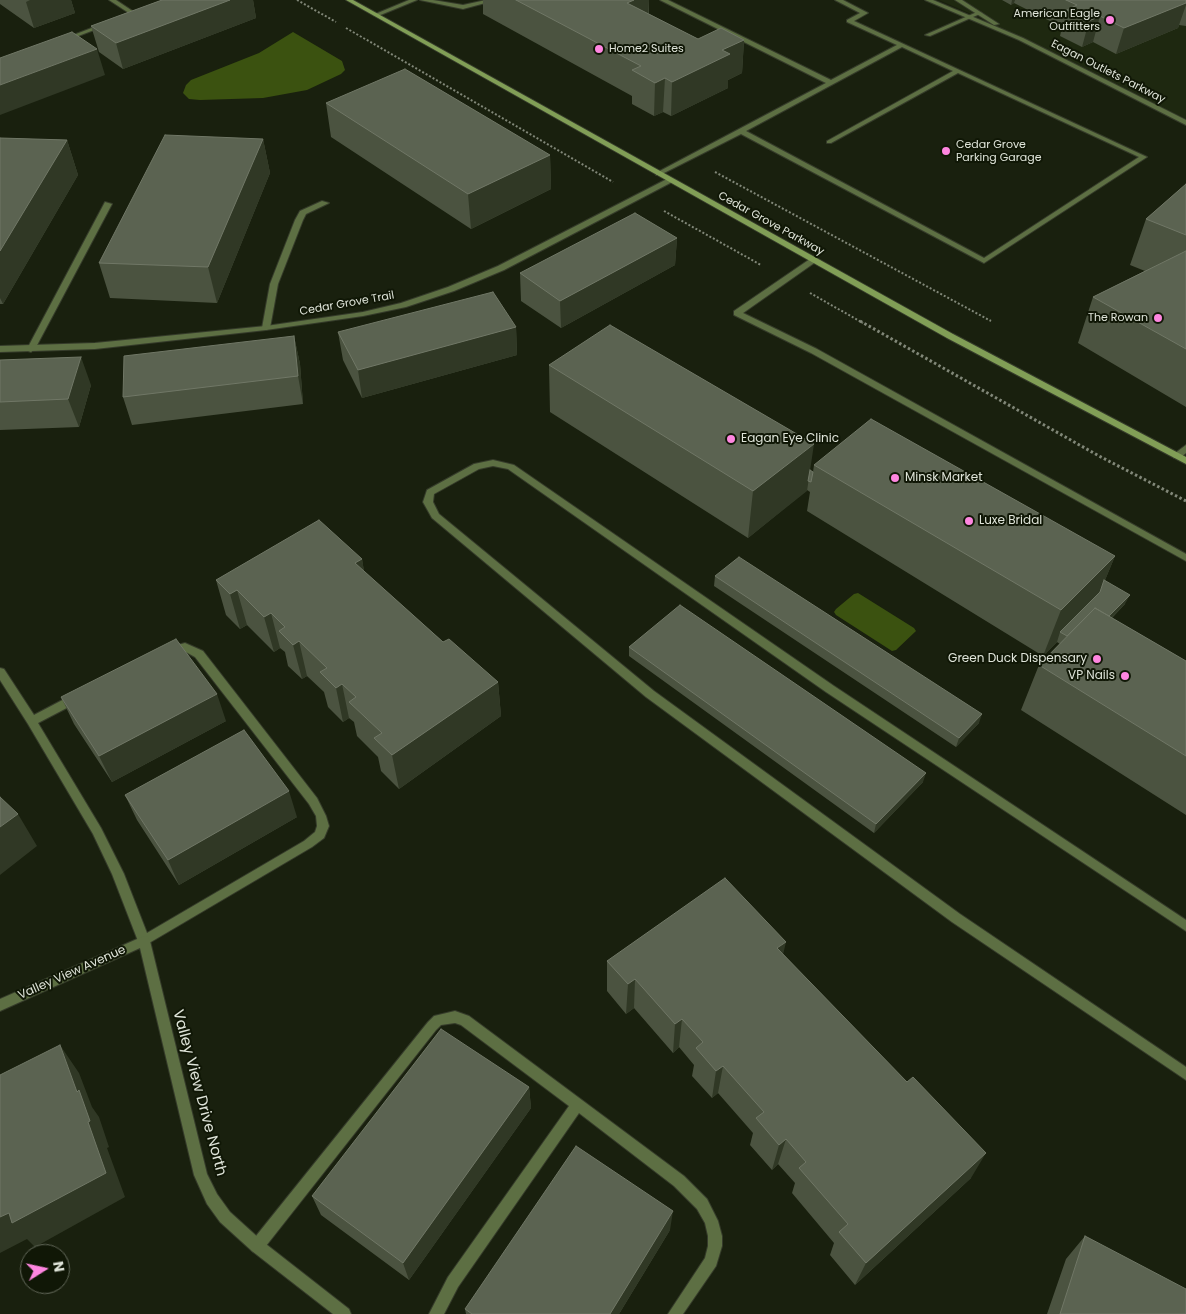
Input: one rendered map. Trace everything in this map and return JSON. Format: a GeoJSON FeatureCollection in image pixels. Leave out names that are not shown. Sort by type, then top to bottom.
{"type":"FeatureCollection","features":[{"type":"Feature","properties":{"kind":"street"},"geometry":{"type":"LineString","coordinates":[[112,0],[134,14]]}},
{"type":"Feature","properties":{"kind":"street","name":"Cedar Grove Parkway"},"geometry":{"type":"LineString","coordinates":[[349,0],[813,261],[1186,461]]}},
{"type":"Feature","properties":{"kind":"street"},"geometry":{"type":"LineString","coordinates":[[376,15],[414,0]]}},
{"type":"Feature","properties":{"kind":"street"},"geometry":{"type":"LineString","coordinates":[[423,0],[463,7],[486,2]]}},
{"type":"Feature","properties":{"kind":"street"},"geometry":{"type":"LineString","coordinates":[[663,0],[832,83]]}},
{"type":"Feature","properties":{"kind":"street"},"geometry":{"type":"LineString","coordinates":[[741,131],[984,260],[1144,157],[849,21],[865,12],[838,0]]}},
{"type":"Feature","properties":{"kind":"street","name":"Eagan Outlets Parkway"},"geometry":{"type":"LineString","coordinates":[[928,0],[1020,39],[1186,123]]}},
{"type":"Feature","properties":{"kind":"street","name":"Eagan Outlets Parkway"},"geometry":{"type":"LineString","coordinates":[[958,0],[1020,39]]}},
{"type":"Feature","properties":{"kind":"street"},"geometry":{"type":"LineString","coordinates":[[125,17],[142,11]]}},
{"type":"Feature","properties":{"kind":"street"},"geometry":{"type":"LineString","coordinates":[[928,35],[979,13]]}},
{"type":"Feature","properties":{"kind":"street"},"geometry":{"type":"LineString","coordinates":[[63,40],[107,24]]}},
{"type":"Feature","properties":{"kind":"street"},"geometry":{"type":"LineString","coordinates":[[658,174],[902,46]]}},
{"type":"Feature","properties":{"kind":"street"},"geometry":{"type":"LineString","coordinates":[[829,142],[958,72]]}},
{"type":"Feature","properties":{"kind":"street","name":"Cedar Grove Trail"},"geometry":{"type":"LineString","coordinates":[[0,349],[95,346],[266,328],[363,314],[403,305],[451,289],[509,264],[670,181]]}},
{"type":"Feature","properties":{"kind":"street"},"geometry":{"type":"LineString","coordinates":[[266,328],[274,284],[299,220],[303,213],[325,203]]}},
{"type":"Feature","properties":{"kind":"street"},"geometry":{"type":"LineString","coordinates":[[31,349],[108,204]]}},
{"type":"Feature","properties":{"kind":"street"},"geometry":{"type":"LineString","coordinates":[[813,261],[737,313],[814,351],[1186,558]]}},
{"type":"Feature","properties":{"kind":"street"},"geometry":{"type":"LineString","coordinates":[[1177,456],[1186,448]]}},
{"type":"Feature","properties":{"kind":"street"},"geometry":{"type":"LineString","coordinates":[[1186,926],[822,683],[511,467],[493,463],[477,466],[430,492],[428,502],[435,516],[650,694],[948,913],[1186,1074]]}},
{"type":"Feature","properties":{"kind":"street","name":"Valley View Avenue"},"geometry":{"type":"LineString","coordinates":[[0,1005],[144,941],[308,844],[320,835],[323,826],[321,816],[313,801],[199,654],[185,647],[164,654]]}},
{"type":"Feature","properties":{"kind":"street","name":"Valley View Drive North"},"geometry":{"type":"LineString","coordinates":[[0,672],[32,721],[96,831],[118,874],[144,941],[201,1175],[212,1199],[225,1217],[258,1246],[344,1314]]}},
{"type":"Feature","properties":{"kind":"street"},"geometry":{"type":"LineString","coordinates":[[32,721],[85,694]]}},
{"type":"Feature","properties":{"kind":"street"},"geometry":{"type":"LineString","coordinates":[[258,1246],[438,1020],[455,1017],[465,1020],[577,1104],[692,1192],[702,1204],[711,1221],[715,1236],[711,1261],[675,1314]]}},
{"type":"Feature","properties":{"kind":"street"},"geometry":{"type":"LineString","coordinates":[[436,1314],[463,1268],[577,1104]]}},
{"type":"Feature","properties":{"kind":"path"},"geometry":{"type":"LineString","coordinates":[[297,0],[638,196],[1099,456],[1186,501]]}},
{"type":"Feature","properties":{"kind":"shaded area"},"geometry":{"type":"Polygon","coordinates":[[[939,0],[1186,0],[1186,123],[976,16],[939,0]]]}},
{"type":"Feature","properties":{"kind":"shaded area"},"geometry":{"type":"Polygon","coordinates":[[[293,32],[342,61],[345,70],[341,74],[307,90],[263,98],[200,100],[189,99],[183,93],[186,85],[191,80],[259,53],[293,32]]]}},
{"type":"Feature","properties":{"kind":"shaded area"},"geometry":{"type":"Polygon","coordinates":[[[858,593],[916,631],[896,650],[892,651],[836,615],[834,612],[836,609],[854,594],[858,593]]]}},
{"type":"Feature","properties":{"kind":"building"},"geometry":{"type":"Polygon","coordinates":[[[162,0],[230,0],[116,43],[91,26],[162,0]]]}},
{"type":"Feature","properties":{"kind":"building"},"geometry":{"type":"Polygon","coordinates":[[[516,0],[634,0],[627,3],[698,39],[721,28],[744,40],[722,50],[730,54],[672,82],[665,78],[655,83],[632,70],[641,66],[516,0]]]}},
{"type":"Feature","properties":{"kind":"building"},"geometry":{"type":"Polygon","coordinates":[[[1066,0],[1186,0],[1186,3],[1124,28],[1100,16],[1089,21],[1067,10],[1077,5],[1066,0]]]}},
{"type":"Feature","properties":{"kind":"building"},"geometry":{"type":"Polygon","coordinates":[[[72,32],[97,49],[0,85],[0,58],[72,32]]]}},
{"type":"Feature","properties":{"kind":"building"},"geometry":{"type":"Polygon","coordinates":[[[405,69],[550,155],[468,194],[326,103],[405,69]]]}},
{"type":"Feature","properties":{"kind":"building"},"geometry":{"type":"Polygon","coordinates":[[[165,135],[263,139],[208,267],[99,263],[165,135]]]}},
{"type":"Feature","properties":{"kind":"building"},"geometry":{"type":"Polygon","coordinates":[[[0,138],[67,140],[0,251],[0,138]]]}},
{"type":"Feature","properties":{"kind":"building"},"geometry":{"type":"Polygon","coordinates":[[[1186,184],[1186,235],[1146,219],[1186,184]]]}},
{"type":"Feature","properties":{"kind":"building"},"geometry":{"type":"Polygon","coordinates":[[[635,213],[677,238],[560,301],[520,273],[635,213]]]}},
{"type":"Feature","properties":{"kind":"building"},"geometry":{"type":"Polygon","coordinates":[[[1186,251],[1186,349],[1093,297],[1186,251]]]}},
{"type":"Feature","properties":{"kind":"building"},"geometry":{"type":"Polygon","coordinates":[[[493,292],[516,327],[358,370],[338,332],[493,292]]]}},
{"type":"Feature","properties":{"kind":"building"},"geometry":{"type":"Polygon","coordinates":[[[610,325],[814,444],[753,491],[549,365],[610,325]]]}},
{"type":"Feature","properties":{"kind":"building"},"geometry":{"type":"Polygon","coordinates":[[[294,336],[298,376],[123,397],[124,356],[294,336]]]}},
{"type":"Feature","properties":{"kind":"building"},"geometry":{"type":"Polygon","coordinates":[[[81,357],[68,399],[0,402],[0,360],[81,357]]]}},
{"type":"Feature","properties":{"kind":"building"},"geometry":{"type":"Polygon","coordinates":[[[871,419],[1115,556],[1061,610],[814,465],[871,419]]]}},
{"type":"Feature","properties":{"kind":"building"},"geometry":{"type":"Polygon","coordinates":[[[810,470],[813,472],[811,482],[808,481],[810,470]]]}},
{"type":"Feature","properties":{"kind":"building"},"geometry":{"type":"Polygon","coordinates":[[[319,520],[362,559],[355,563],[443,642],[449,639],[498,682],[392,755],[374,738],[382,733],[349,702],[356,697],[342,684],[336,688],[320,672],[327,668],[299,641],[293,645],[279,631],[285,627],[271,613],[264,617],[237,590],[230,594],[216,580],[319,520]]]}},
{"type":"Feature","properties":{"kind":"building"},"geometry":{"type":"Polygon","coordinates":[[[739,557],[982,714],[959,738],[715,576],[739,557]]]}},
{"type":"Feature","properties":{"kind":"building"},"geometry":{"type":"Polygon","coordinates":[[[1104,580],[1130,595],[1109,616],[1095,608],[1067,636],[1060,632],[1100,592],[1104,580]]]}},
{"type":"Feature","properties":{"kind":"building"},"geometry":{"type":"Polygon","coordinates":[[[680,605],[926,773],[876,824],[629,647],[680,605]]]}},
{"type":"Feature","properties":{"kind":"building"},"geometry":{"type":"Polygon","coordinates":[[[1095,608],[1186,661],[1186,756],[1039,665],[1095,608]]]}},
{"type":"Feature","properties":{"kind":"building"},"geometry":{"type":"Polygon","coordinates":[[[176,639],[217,694],[99,756],[61,697],[176,639]]]}},
{"type":"Feature","properties":{"kind":"building"},"geometry":{"type":"Polygon","coordinates":[[[244,730],[289,791],[168,860],[125,795],[244,730]]]}},
{"type":"Feature","properties":{"kind":"building"},"geometry":{"type":"Polygon","coordinates":[[[0,797],[18,814],[0,827],[0,797]]]}},
{"type":"Feature","properties":{"kind":"building"},"geometry":{"type":"Polygon","coordinates":[[[725,878],[786,942],[777,948],[907,1082],[913,1077],[986,1153],[866,1263],[839,1232],[848,1224],[799,1168],[806,1162],[786,1139],[779,1145],[756,1118],[764,1112],[723,1066],[716,1071],[696,1048],[703,1042],[682,1019],[675,1024],[635,979],[628,984],[607,961],[725,878]]]}},
{"type":"Feature","properties":{"kind":"building"},"geometry":{"type":"Polygon","coordinates":[[[441,1029],[529,1087],[403,1263],[312,1196],[441,1029]]]}},
{"type":"Feature","properties":{"kind":"building"},"geometry":{"type":"Polygon","coordinates":[[[60,1045],[77,1092],[79,1090],[106,1173],[12,1223],[9,1213],[0,1217],[0,1075],[60,1045]]]}},
{"type":"Feature","properties":{"kind":"building"},"geometry":{"type":"Polygon","coordinates":[[[576,1146],[673,1211],[610,1314],[472,1314],[465,1309],[576,1146]]]}},
{"type":"Feature","properties":{"kind":"building"},"geometry":{"type":"Polygon","coordinates":[[[1085,1236],[1186,1289],[1186,1314],[1060,1314],[1085,1236]]]}},
{"type":"Feature","properties":{"kind":"place","name":"American Eagle Outfitters"},"geometry":{"type":"Point","coordinates":[1110,20]}},
{"type":"Feature","properties":{"kind":"place","name":"Home2 Suites"},"geometry":{"type":"Point","coordinates":[599,49]}},
{"type":"Feature","properties":{"kind":"place","name":"Cedar Grove Parking Garage"},"geometry":{"type":"Point","coordinates":[946,151]}},
{"type":"Feature","properties":{"kind":"place","name":"The Rowan"},"geometry":{"type":"Point","coordinates":[1158,318]}},
{"type":"Feature","properties":{"kind":"place","name":"Eagan Eye Clinic"},"geometry":{"type":"Point","coordinates":[731,439]}},
{"type":"Feature","properties":{"kind":"place","name":"Minsk Market"},"geometry":{"type":"Point","coordinates":[895,478]}},
{"type":"Feature","properties":{"kind":"place","name":"Luxe Bridal"},"geometry":{"type":"Point","coordinates":[969,521]}},
{"type":"Feature","properties":{"kind":"place","name":"Green Duck Dispensary"},"geometry":{"type":"Point","coordinates":[1097,659]}},
{"type":"Feature","properties":{"kind":"place","name":"VP Nails"},"geometry":{"type":"Point","coordinates":[1125,676]}}]}
